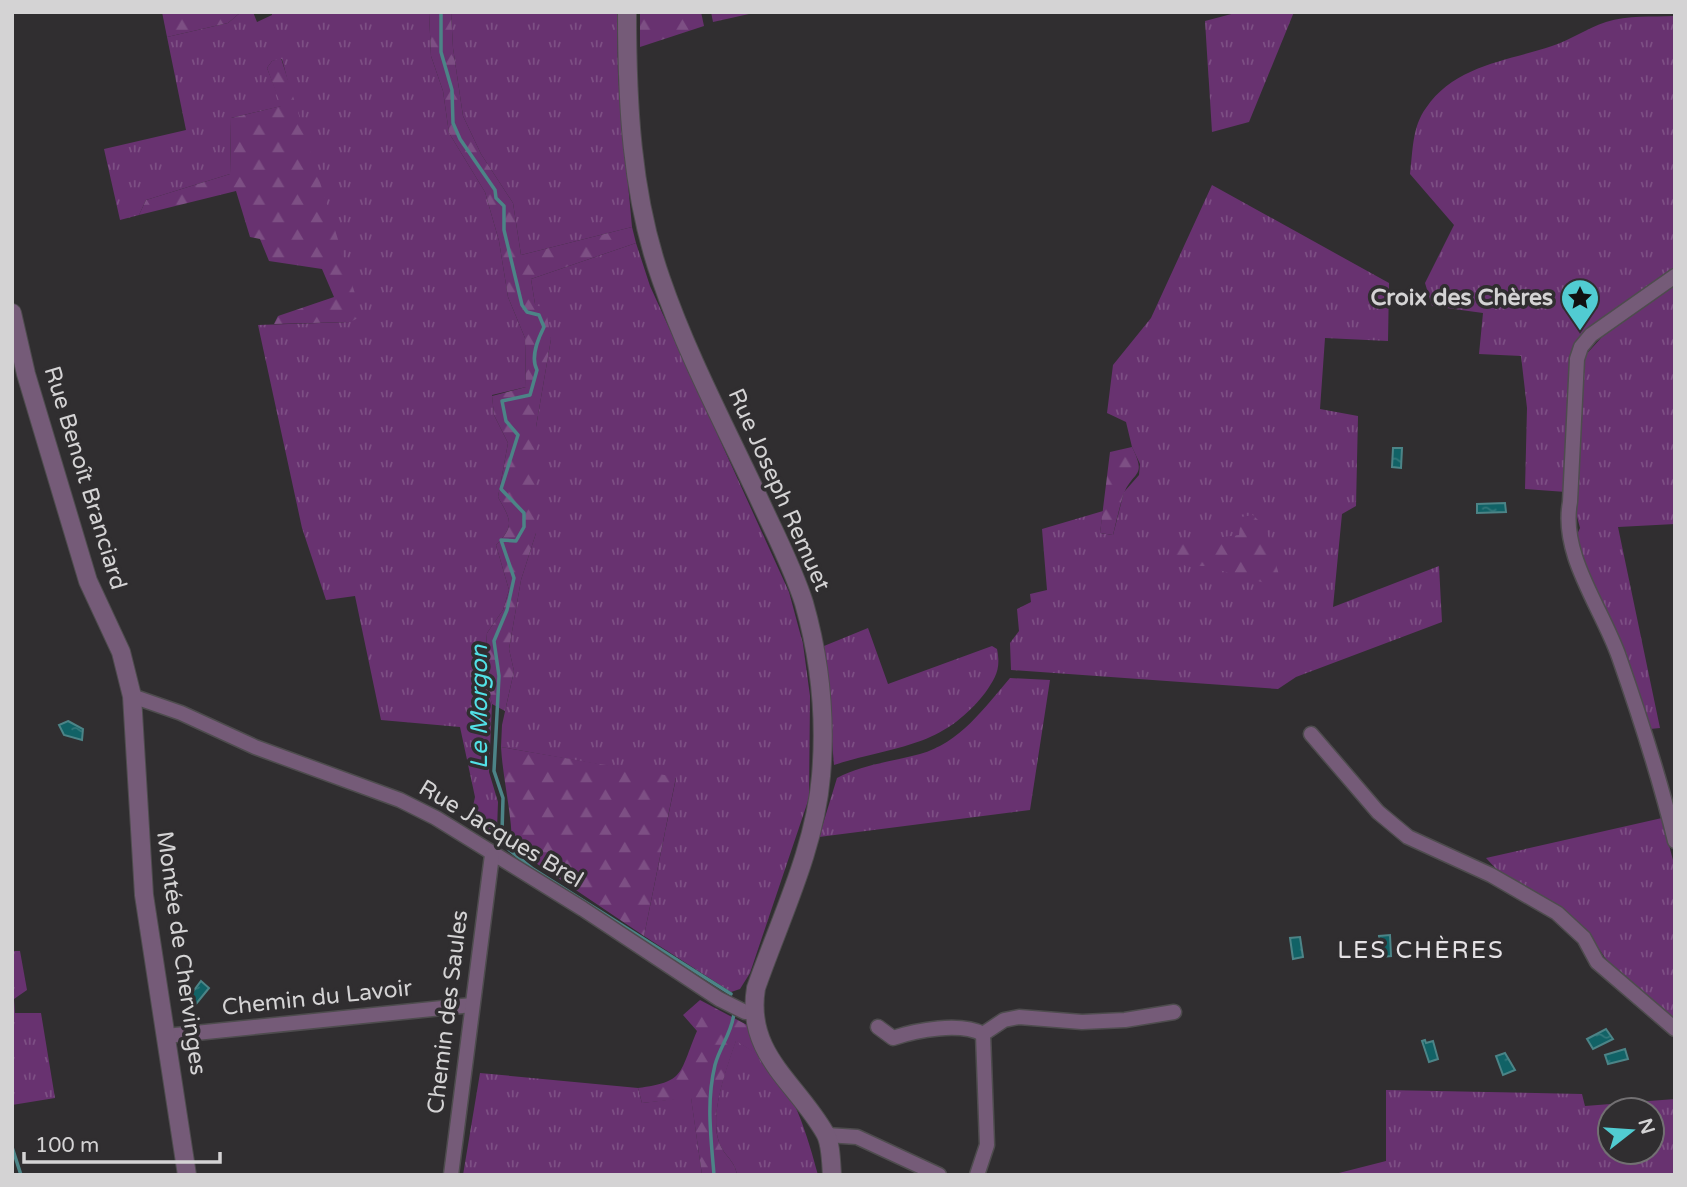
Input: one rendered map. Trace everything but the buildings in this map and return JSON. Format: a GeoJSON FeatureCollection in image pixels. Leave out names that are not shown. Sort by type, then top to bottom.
{"type":"FeatureCollection","features":[{"type":"Feature","properties":{"kind":"street","name":"Rue Joseph Remuet"},"geometry":{"type":"LineString","coordinates":[[627,12],[630,121],[648,235],[682,334],[791,568],[813,638],[821,689],[821,776],[814,824],[756,988],[752,1012]]}},
{"type":"Feature","properties":{"kind":"street"},"geometry":{"type":"LineString","coordinates":[[1675,276],[1591,335],[1581,347],[1577,359],[1570,502],[1566,522],[1576,556],[1618,654],[1664,797],[1675,841]]}},
{"type":"Feature","properties":{"kind":"street","name":"Rue Benoît Branciard"},"geometry":{"type":"LineString","coordinates":[[12,313],[26,374],[84,569],[121,652],[132,696]]}},
{"type":"Feature","properties":{"kind":"street","name":"Rue Jacques Brel"},"geometry":{"type":"LineString","coordinates":[[132,696],[181,713],[255,747],[400,800],[436,818],[583,909],[719,999],[745,1012],[752,1012]]}},
{"type":"Feature","properties":{"kind":"street","name":"Montée de Chervinges"},"geometry":{"type":"LineString","coordinates":[[132,696],[144,895],[187,1175]]}},
{"type":"Feature","properties":{"kind":"street"},"geometry":{"type":"LineString","coordinates":[[1311,734],[1378,811],[1408,837],[1491,876],[1557,913],[1584,938],[1597,962],[1675,1030]]}},
{"type":"Feature","properties":{"kind":"street","name":"Chemin des Saules"},"geometry":{"type":"LineString","coordinates":[[451,1175],[492,855]]}},
{"type":"Feature","properties":{"kind":"street","name":"Chemin du Lavoir"},"geometry":{"type":"LineString","coordinates":[[166,1036],[472,1004]]}},
{"type":"Feature","properties":{"kind":"street"},"geometry":{"type":"LineString","coordinates":[[752,1012],[757,1031],[782,1077],[827,1135],[832,1175]]}},
{"type":"Feature","properties":{"kind":"street"},"geometry":{"type":"LineString","coordinates":[[983,1034],[1004,1020],[1019,1017],[1082,1022],[1125,1020],[1174,1012]]}},
{"type":"Feature","properties":{"kind":"street"},"geometry":{"type":"LineString","coordinates":[[878,1027],[893,1038],[913,1032],[972,1028],[983,1034]]}},
{"type":"Feature","properties":{"kind":"street"},"geometry":{"type":"LineString","coordinates":[[977,1175],[987,1145],[983,1034]]}},
{"type":"Feature","properties":{"kind":"street"},"geometry":{"type":"LineString","coordinates":[[827,1135],[858,1137],[939,1175]]}},
{"type":"Feature","properties":{"kind":"green space"},"geometry":{"type":"Polygon","coordinates":[[[162,12],[241,12],[228,23],[167,37],[162,12]]]}},
{"type":"Feature","properties":{"kind":"green space"},"geometry":{"type":"Polygon","coordinates":[[[241,12],[253,12],[257,22],[272,15],[272,12],[429,12],[431,56],[443,91],[449,133],[485,192],[499,241],[508,297],[525,338],[526,387],[492,395],[494,415],[508,443],[498,497],[508,517],[509,527],[496,545],[509,590],[503,610],[487,633],[484,673],[492,704],[489,772],[498,802],[497,830],[490,836],[469,825],[475,797],[460,727],[381,720],[355,596],[326,600],[302,528],[258,325],[350,322],[282,59],[272,61],[267,68],[282,106],[231,118],[230,174],[146,200],[139,215],[120,220],[104,149],[186,130],[167,37],[228,23],[241,12]]]}},
{"type":"Feature","properties":{"kind":"green space"},"geometry":{"type":"Polygon","coordinates":[[[429,12],[451,12],[453,48],[463,116],[481,154],[513,203],[521,255],[632,227],[636,243],[531,279],[535,304],[546,310],[551,339],[536,427],[536,533],[521,580],[509,649],[514,671],[505,711],[492,704],[484,673],[487,633],[503,610],[509,590],[496,545],[509,527],[508,517],[498,497],[508,443],[494,415],[492,396],[526,387],[525,338],[508,297],[499,241],[485,192],[449,133],[443,91],[431,56],[429,12]]]}},
{"type":"Feature","properties":{"kind":"green space"},"geometry":{"type":"Polygon","coordinates":[[[451,12],[617,12],[618,76],[632,227],[521,255],[513,203],[481,154],[463,116],[453,48],[451,12]]]}},
{"type":"Feature","properties":{"kind":"green space"},"geometry":{"type":"Polygon","coordinates":[[[640,12],[701,12],[704,26],[640,47],[640,12]]]}},
{"type":"Feature","properties":{"kind":"green space"},"geometry":{"type":"Polygon","coordinates":[[[711,12],[758,12],[713,22],[711,12]]]}},
{"type":"Feature","properties":{"kind":"green space"},"geometry":{"type":"Polygon","coordinates":[[[1239,12],[1294,12],[1249,122],[1212,132],[1205,21],[1239,12]]]}},
{"type":"Feature","properties":{"kind":"green space"},"geometry":{"type":"Polygon","coordinates":[[[1675,16],[1675,267],[1585,330],[1576,343],[1566,492],[1525,489],[1527,408],[1521,356],[1479,354],[1483,313],[1432,306],[1425,283],[1454,225],[1410,174],[1418,123],[1438,94],[1452,82],[1483,66],[1552,46],[1614,20],[1675,16]]]}},
{"type":"Feature","properties":{"kind":"green space"},"geometry":{"type":"Polygon","coordinates":[[[281,58],[362,316],[350,322],[274,324],[278,316],[334,297],[322,269],[269,261],[260,239],[250,237],[236,191],[139,215],[146,200],[230,174],[231,118],[281,106],[267,68],[272,61],[281,58]]]}},
{"type":"Feature","properties":{"kind":"green space"},"geometry":{"type":"Polygon","coordinates":[[[1212,185],[1389,283],[1388,341],[1325,338],[1320,409],[1358,416],[1356,506],[1342,514],[1333,607],[1439,566],[1442,622],[1296,677],[1278,689],[1011,670],[1010,643],[1019,631],[1017,609],[1031,602],[1030,594],[1047,590],[1042,529],[1103,511],[1100,533],[1113,535],[1124,492],[1139,475],[1140,464],[1132,447],[1126,422],[1107,413],[1113,365],[1151,318],[1212,185]]]}},
{"type":"Feature","properties":{"kind":"green space"},"geometry":{"type":"Polygon","coordinates":[[[636,243],[650,286],[789,592],[803,644],[810,696],[809,798],[750,973],[740,989],[731,992],[644,936],[676,778],[501,747],[502,725],[514,671],[509,649],[521,580],[536,533],[536,427],[551,339],[535,304],[531,279],[636,243]]]}},
{"type":"Feature","properties":{"kind":"green space"},"geometry":{"type":"Polygon","coordinates":[[[1675,285],[1675,524],[1618,527],[1660,728],[1650,729],[1575,539],[1580,528],[1575,509],[1581,360],[1602,337],[1675,285]]]}},
{"type":"Feature","properties":{"kind":"green space"},"geometry":{"type":"Polygon","coordinates":[[[1132,447],[1139,470],[1123,496],[1113,535],[1100,533],[1110,452],[1132,447]]]}},
{"type":"Feature","properties":{"kind":"green space"},"geometry":{"type":"Polygon","coordinates":[[[1253,515],[1266,528],[1279,575],[1265,583],[1205,566],[1186,566],[1170,554],[1168,544],[1239,535],[1241,517],[1253,515]]]}},
{"type":"Feature","properties":{"kind":"green space"},"geometry":{"type":"Polygon","coordinates":[[[868,628],[888,684],[992,646],[997,649],[997,672],[985,693],[952,725],[916,742],[834,765],[824,646],[868,628]]]}},
{"type":"Feature","properties":{"kind":"green space"},"geometry":{"type":"Polygon","coordinates":[[[1010,678],[1050,680],[1030,810],[819,837],[837,778],[867,766],[920,754],[947,742],[981,712],[1010,678]]]}},
{"type":"Feature","properties":{"kind":"green space"},"geometry":{"type":"Polygon","coordinates":[[[501,747],[676,777],[644,936],[512,847],[501,747]]]}},
{"type":"Feature","properties":{"kind":"green space"},"geometry":{"type":"Polygon","coordinates":[[[1662,818],[1675,868],[1675,1021],[1611,966],[1584,928],[1498,871],[1486,858],[1662,818]]]}},
{"type":"Feature","properties":{"kind":"green space"},"geometry":{"type":"Polygon","coordinates":[[[12,951],[20,951],[27,990],[14,999],[15,1013],[41,1013],[55,1098],[12,1105],[12,951]]]}},
{"type":"Feature","properties":{"kind":"green space"},"geometry":{"type":"Polygon","coordinates":[[[700,1000],[747,1025],[766,1060],[736,1041],[720,1092],[716,1131],[721,1147],[734,1165],[737,1175],[702,1175],[691,1098],[642,1103],[638,1088],[665,1082],[679,1073],[697,1031],[683,1015],[700,1000]]]}},
{"type":"Feature","properties":{"kind":"green space"},"geometry":{"type":"Polygon","coordinates":[[[736,1040],[764,1059],[783,1083],[804,1129],[818,1175],[737,1175],[734,1165],[723,1151],[716,1131],[720,1091],[736,1040]]]}},
{"type":"Feature","properties":{"kind":"green space"},"geometry":{"type":"Polygon","coordinates":[[[480,1073],[638,1088],[642,1103],[691,1097],[702,1175],[463,1175],[480,1073]]]}},
{"type":"Feature","properties":{"kind":"green space"},"geometry":{"type":"Polygon","coordinates":[[[1386,1090],[1582,1094],[1585,1106],[1596,1105],[1596,1166],[1666,1166],[1666,1100],[1675,1099],[1675,1175],[1331,1175],[1386,1161],[1386,1090]]]}},
{"type":"Feature","properties":{"kind":"water"},"geometry":{"type":"Polygon","coordinates":[[[1393,448],[1402,448],[1401,468],[1392,467],[1393,448]]]}},
{"type":"Feature","properties":{"kind":"water"},"geometry":{"type":"Polygon","coordinates":[[[1505,503],[1506,512],[1477,513],[1477,504],[1505,503]]]}},
{"type":"Feature","properties":{"kind":"water"},"geometry":{"type":"Polygon","coordinates":[[[68,721],[83,729],[82,740],[64,735],[59,725],[68,721]]]}},
{"type":"Feature","properties":{"kind":"water"},"geometry":{"type":"Polygon","coordinates":[[[1390,935],[1391,956],[1381,957],[1379,936],[1390,935]]]}},
{"type":"Feature","properties":{"kind":"water"},"geometry":{"type":"Polygon","coordinates":[[[1300,937],[1303,957],[1293,959],[1290,938],[1300,937]]]}},
{"type":"Feature","properties":{"kind":"water"},"geometry":{"type":"Polygon","coordinates":[[[201,981],[209,988],[196,1004],[189,997],[201,981]]]}},
{"type":"Feature","properties":{"kind":"water"},"geometry":{"type":"Polygon","coordinates":[[[1606,1029],[1613,1039],[1593,1049],[1587,1039],[1606,1029]]]}},
{"type":"Feature","properties":{"kind":"water"},"geometry":{"type":"Polygon","coordinates":[[[1425,1040],[1426,1043],[1433,1041],[1438,1059],[1429,1062],[1422,1041],[1425,1040]]]}},
{"type":"Feature","properties":{"kind":"water"},"geometry":{"type":"Polygon","coordinates":[[[1625,1049],[1628,1059],[1608,1064],[1605,1055],[1625,1049]]]}},
{"type":"Feature","properties":{"kind":"water"},"geometry":{"type":"Polygon","coordinates":[[[1505,1053],[1515,1070],[1503,1075],[1496,1056],[1505,1053]]]}},
{"type":"Feature","properties":{"kind":"waterway","name":"Le Morgon"},"geometry":{"type":"LineString","coordinates":[[441,12],[441,52],[452,90],[453,123],[460,139],[495,190],[496,198],[504,206],[504,230],[522,305],[527,312],[539,315],[544,327],[536,348],[534,359],[537,370],[530,395],[502,401],[506,421],[518,435],[501,489],[524,513],[524,527],[516,541],[501,540],[514,578],[507,610],[494,641],[499,676],[494,771],[503,798],[502,832],[507,848],[533,869],[731,994]]}},
{"type":"Feature","properties":{"kind":"waterway","name":"Le Morgon"},"geometry":{"type":"LineString","coordinates":[[714,1175],[710,1120],[712,1079],[734,1013]]}},
{"type":"Feature","properties":{"kind":"waterway"},"geometry":{"type":"LineString","coordinates":[[12,1147],[21,1175]]}},
{"type":"Feature","properties":{"kind":"place","name":"Croix des Chères"},"geometry":{"type":"Point","coordinates":[1580,332]}},
{"type":"Feature","properties":{"kind":"district","name":"LES CHÈRES"},"geometry":{"type":"Point","coordinates":[1421,950]}}]}
